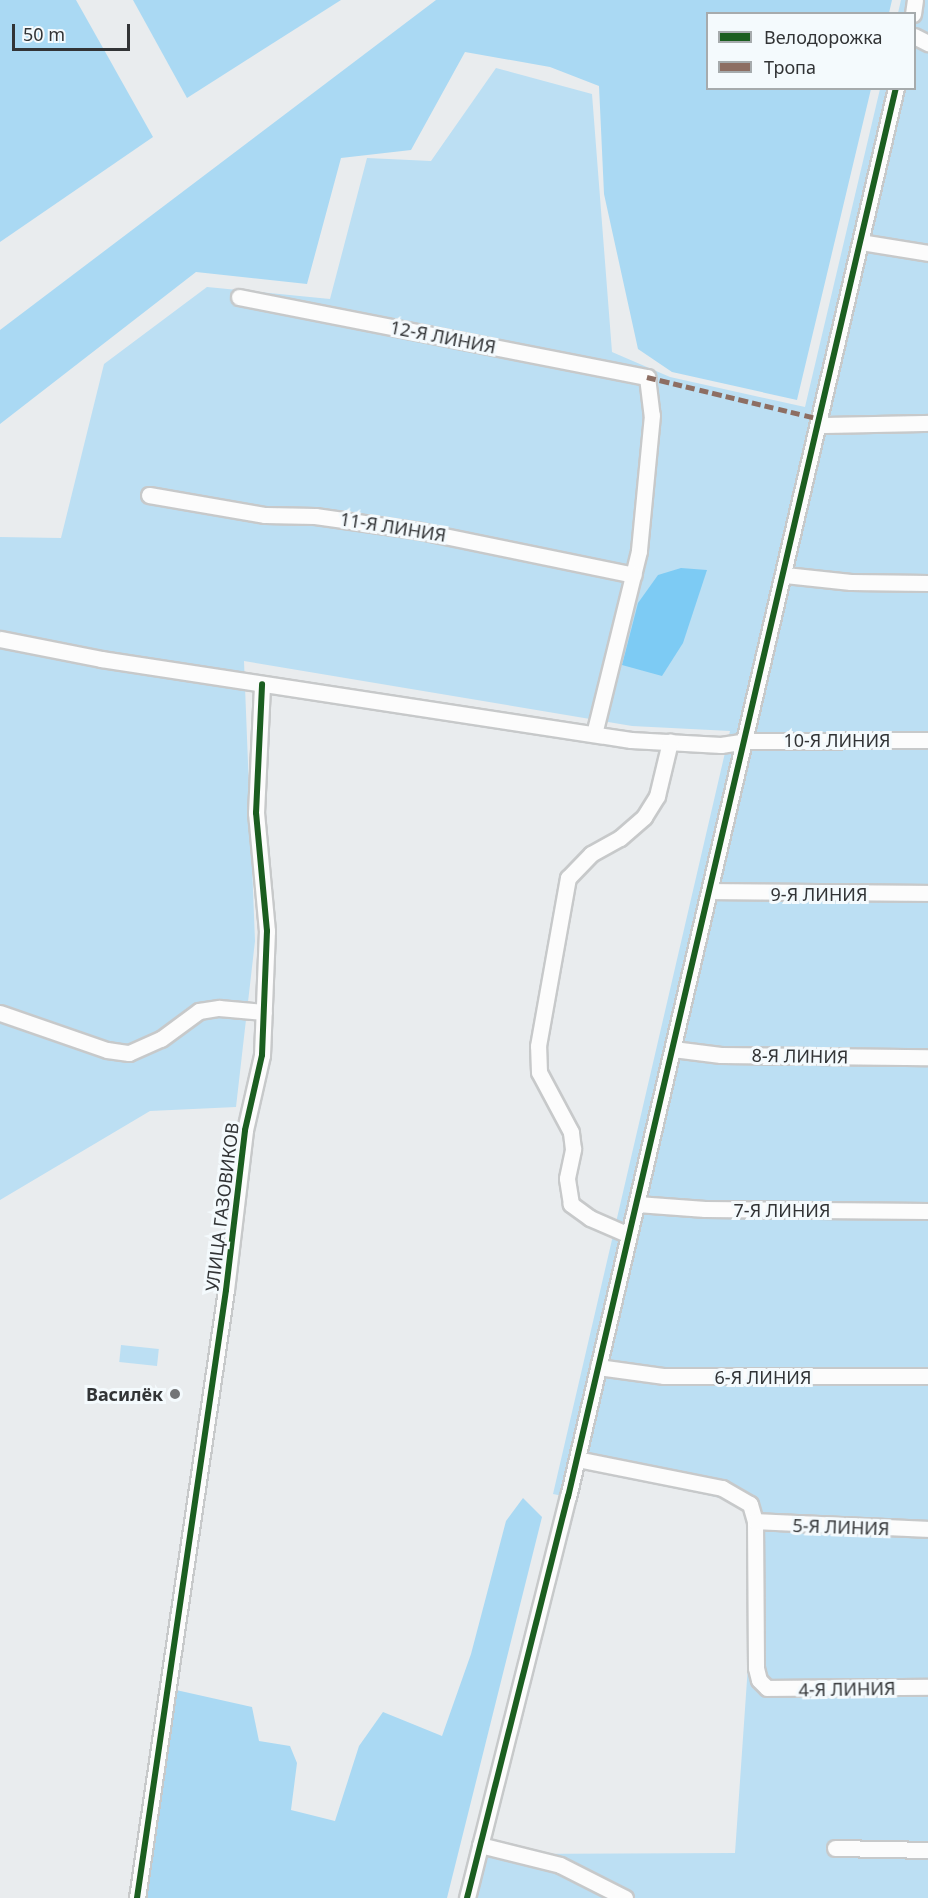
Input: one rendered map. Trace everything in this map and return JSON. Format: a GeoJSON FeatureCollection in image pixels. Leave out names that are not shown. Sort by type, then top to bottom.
{"type":"FeatureCollection","features":[{"type":"Feature","properties":{"kind":"street"},"geometry":{"type":"LineString","coordinates":[[467,1898],[577,1459],[820,425],[896,90]]}},
{"type":"Feature","properties":{"kind":"street"},"geometry":{"type":"LineString","coordinates":[[861,242],[928,253]]}},
{"type":"Feature","properties":{"kind":"street","name":"12-Я ЛИНИЯ"},"geometry":{"type":"LineString","coordinates":[[240,297],[647,377],[652,415],[647,488],[634,575]]}},
{"type":"Feature","properties":{"kind":"street"},"geometry":{"type":"LineString","coordinates":[[820,425],[928,423]]}},
{"type":"Feature","properties":{"kind":"street","name":"11-Я ЛИНИЯ"},"geometry":{"type":"LineString","coordinates":[[149,495],[265,515],[315,516],[420,531],[634,575]]}},
{"type":"Feature","properties":{"kind":"street"},"geometry":{"type":"LineString","coordinates":[[594,734],[634,575]]}},
{"type":"Feature","properties":{"kind":"street"},"geometry":{"type":"LineString","coordinates":[[785,575],[851,582],[928,583]]}},
{"type":"Feature","properties":{"kind":"street","name":"10-Я ЛИНИЯ"},"geometry":{"type":"LineString","coordinates":[[0,639],[262,684],[594,734],[721,745],[746,741],[928,740]]}},
{"type":"Feature","properties":{"kind":"street","name":"УЛИЦА ГАЗОВИКОВ"},"geometry":{"type":"LineString","coordinates":[[137,1898],[226,1290],[245,1130],[262,1054],[267,931],[256,813],[262,684]]}},
{"type":"Feature","properties":{"kind":"street"},"geometry":{"type":"LineString","coordinates":[[629,1235],[590,1218],[571,1204],[567,1178],[573,1149],[571,1132],[539,1072],[538,1046],[568,879],[591,854],[620,838],[644,817],[657,796],[669,742]]}},
{"type":"Feature","properties":{"kind":"street","name":"9-Я ЛИНИЯ"},"geometry":{"type":"LineString","coordinates":[[710,891],[928,893]]}},
{"type":"Feature","properties":{"kind":"street"},"geometry":{"type":"LineString","coordinates":[[0,1013],[107,1050],[129,1053],[161,1039],[199,1011],[219,1008],[264,1012]]}},
{"type":"Feature","properties":{"kind":"street","name":"8-Я ЛИНИЯ"},"geometry":{"type":"LineString","coordinates":[[673,1049],[721,1055],[928,1057]]}},
{"type":"Feature","properties":{"kind":"street","name":"7-Я ЛИНИЯ"},"geometry":{"type":"LineString","coordinates":[[637,1204],[705,1209],[928,1211]]}},
{"type":"Feature","properties":{"kind":"street","name":"6-Я ЛИНИЯ"},"geometry":{"type":"LineString","coordinates":[[598,1367],[664,1376],[928,1376]]}},
{"type":"Feature","properties":{"kind":"street"},"geometry":{"type":"LineString","coordinates":[[577,1459],[722,1488],[750,1504],[755,1521]]}},
{"type":"Feature","properties":{"kind":"street","name":"5-Я ЛИНИЯ"},"geometry":{"type":"LineString","coordinates":[[755,1521],[928,1529]]}},
{"type":"Feature","properties":{"kind":"street","name":"4-Я ЛИНИЯ"},"geometry":{"type":"LineString","coordinates":[[755,1521],[756,1668],[759,1680],[767,1688],[928,1687]]}},
{"type":"Feature","properties":{"kind":"street"},"geometry":{"type":"LineString","coordinates":[[480,1845],[560,1865],[625,1898]]}},
{"type":"Feature","properties":{"kind":"street"},"geometry":{"type":"LineString","coordinates":[[835,1848],[928,1850]]}},
{"type":"Feature","properties":{"kind":"shaded area"},"geometry":{"type":"Polygon","coordinates":[[[0,0],[76,0],[153,137],[0,242],[0,0]]]}},
{"type":"Feature","properties":{"kind":"shaded area"},"geometry":{"type":"Polygon","coordinates":[[[133,0],[341,0],[187,98],[133,0]]]}},
{"type":"Feature","properties":{"kind":"shaded area"},"geometry":{"type":"Polygon","coordinates":[[[436,0],[892,0],[889,12],[706,12],[706,90],[871,90],[797,400],[672,372],[638,349],[604,194],[599,86],[550,67],[465,52],[411,150],[341,158],[307,284],[196,272],[0,424],[0,330],[436,0]]]}},
{"type":"Feature","properties":{"kind":"shaded area"},"geometry":{"type":"Polygon","coordinates":[[[901,0],[928,0],[928,1898],[472,1898],[483,1854],[735,1853],[759,1507],[576,1465],[568,1497],[553,1494],[730,731],[632,726],[244,661],[255,941],[236,1107],[150,1111],[0,1200],[0,537],[61,538],[104,364],[207,287],[330,299],[367,158],[431,161],[496,68],[592,94],[612,352],[670,377],[805,407],[880,90],[916,90],[916,12],[898,12],[901,0]]]}},
{"type":"Feature","properties":{"kind":"shaded area"},"geometry":{"type":"Polygon","coordinates":[[[681,568],[707,570],[683,643],[662,676],[622,665],[638,603],[658,575],[681,568]]]}},
{"type":"Feature","properties":{"kind":"shaded area"},"geometry":{"type":"Polygon","coordinates":[[[121,1345],[159,1349],[157,1366],[119,1362],[121,1345]]]}},
{"type":"Feature","properties":{"kind":"shaded area"},"geometry":{"type":"Polygon","coordinates":[[[523,1498],[542,1517],[447,1898],[141,1898],[176,1690],[252,1707],[259,1741],[290,1746],[297,1763],[291,1810],[335,1821],[359,1746],[383,1712],[442,1736],[471,1654],[506,1521],[523,1498]]]}},
{"type":"Feature","properties":{"kind":"marked path"},"geometry":{"type":"LineString","coordinates":[[647,377],[821,419]]}},
{"type":"Feature","properties":{"kind":"cycle path"},"geometry":{"type":"LineString","coordinates":[[467,1898],[568,1497],[896,90]]}},
{"type":"Feature","properties":{"kind":"cycle path"},"geometry":{"type":"LineString","coordinates":[[137,1898],[226,1290],[245,1130],[262,1055],[267,931],[256,813],[262,684]]}},
{"type":"Feature","properties":{"kind":"place","name":"Василёк"},"geometry":{"type":"Point","coordinates":[175,1394]}}]}
